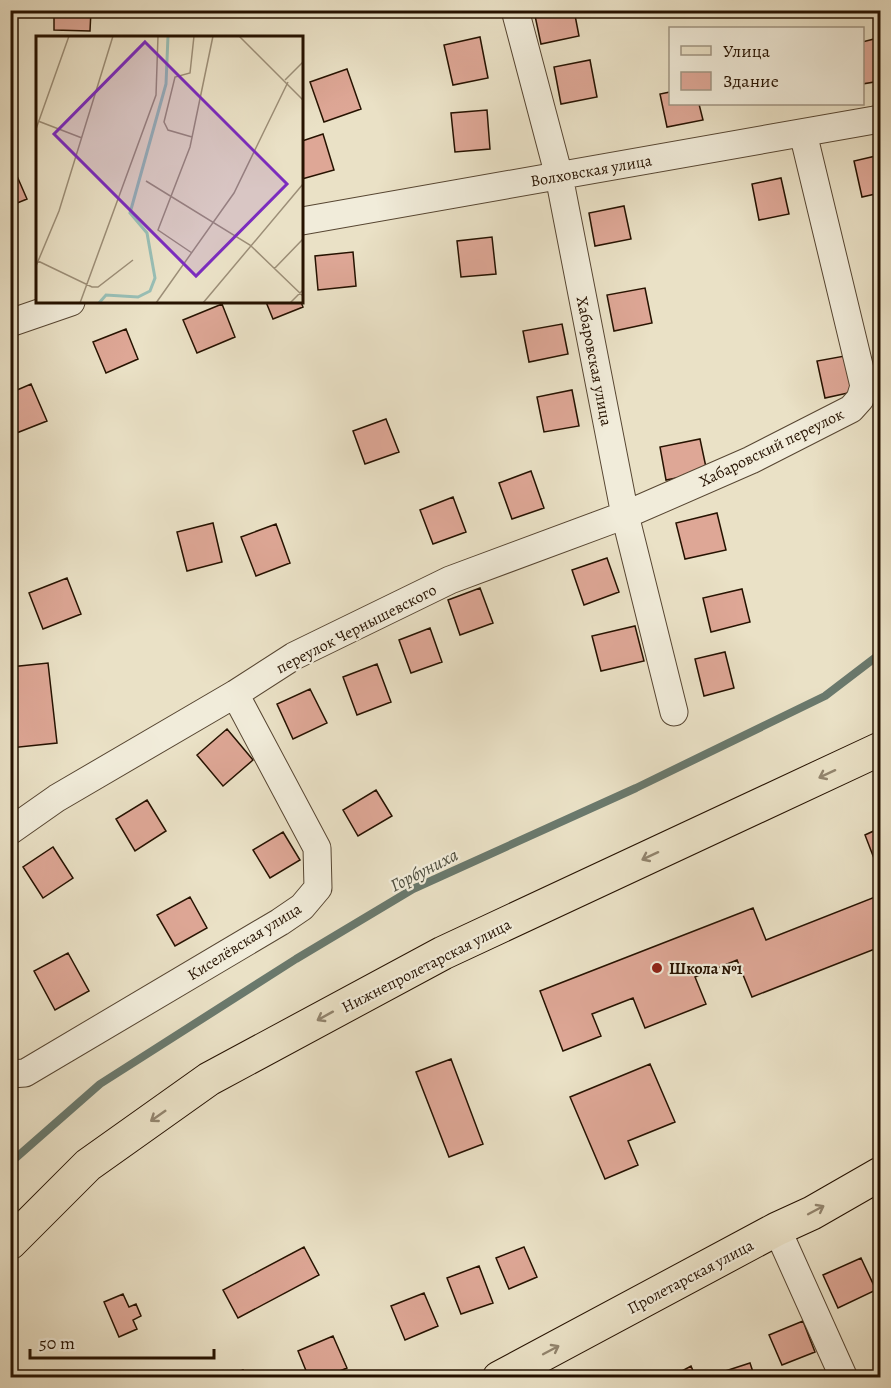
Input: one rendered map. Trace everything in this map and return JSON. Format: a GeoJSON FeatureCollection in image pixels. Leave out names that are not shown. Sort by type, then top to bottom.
{"type":"FeatureCollection","features":[{"type":"Feature","properties":{"kind":"main road","name":"Нижнепролетарская улица"},"geometry":{"type":"LineString","coordinates":[[10,1243],[88,1165],[209,1079],[443,952],[880,749]]}},
{"type":"Feature","properties":{"kind":"main road","name":"Пролетарская улица"},"geometry":{"type":"LineString","coordinates":[[499,1377],[777,1229],[812,1213],[880,1174]]}},
{"type":"Feature","properties":{"kind":"street","name":"Хабаровская улица"},"geometry":{"type":"LineString","coordinates":[[515,10],[559,176],[625,514],[674,712]]}},
{"type":"Feature","properties":{"kind":"street","name":"Волховская улица"},"geometry":{"type":"LineString","coordinates":[[303,221],[880,119]]}},
{"type":"Feature","properties":{"kind":"street","name":"Хабаровский переулок"},"geometry":{"type":"LineString","coordinates":[[625,514],[751,460],[851,409],[860,399],[864,386],[803,133]]}},
{"type":"Feature","properties":{"kind":"street"},"geometry":{"type":"LineString","coordinates":[[10,322],[68,303]]}},
{"type":"Feature","properties":{"kind":"street","name":"переулок Чернышевского"},"geometry":{"type":"LineString","coordinates":[[10,831],[57,798],[294,657],[450,580],[625,514]]}},
{"type":"Feature","properties":{"kind":"street","name":"Киселёвская улица"},"geometry":{"type":"LineString","coordinates":[[10,1074],[25,1073],[280,922],[302,907],[318,888],[317,848],[235,694]]}},
{"type":"Feature","properties":{"kind":"street"},"geometry":{"type":"LineString","coordinates":[[777,1229],[844,1377]]}},
{"type":"Feature","properties":{"kind":"building"},"geometry":{"type":"Polygon","coordinates":[[[10,10],[15,10],[15,25],[10,25],[10,10]]]}},
{"type":"Feature","properties":{"kind":"building"},"geometry":{"type":"Polygon","coordinates":[[[54,10],[91,10],[90,31],[54,30],[54,10]]]}},
{"type":"Feature","properties":{"kind":"building"},"geometry":{"type":"Polygon","coordinates":[[[112,10],[146,10],[146,16],[112,15],[112,10]]]}},
{"type":"Feature","properties":{"kind":"building"},"geometry":{"type":"Polygon","coordinates":[[[574,10],[579,36],[541,44],[534,11],[574,10]]]}},
{"type":"Feature","properties":{"kind":"building"},"geometry":{"type":"Polygon","coordinates":[[[480,37],[488,78],[453,85],[444,45],[480,37]]]}},
{"type":"Feature","properties":{"kind":"building"},"geometry":{"type":"Polygon","coordinates":[[[874,39],[880,81],[864,84],[864,42],[874,39]]]}},
{"type":"Feature","properties":{"kind":"building"},"geometry":{"type":"Polygon","coordinates":[[[590,60],[597,97],[561,104],[554,67],[590,60]]]}},
{"type":"Feature","properties":{"kind":"building"},"geometry":{"type":"Polygon","coordinates":[[[347,69],[361,109],[324,122],[310,82],[347,69]]]}},
{"type":"Feature","properties":{"kind":"building"},"geometry":{"type":"Polygon","coordinates":[[[669,92],[669,105],[699,105],[703,120],[667,127],[660,94],[669,92]]]}},
{"type":"Feature","properties":{"kind":"building"},"geometry":{"type":"Polygon","coordinates":[[[487,110],[490,149],[455,152],[451,113],[487,110]]]}},
{"type":"Feature","properties":{"kind":"building"},"geometry":{"type":"Polygon","coordinates":[[[323,134],[334,170],[303,179],[303,141],[323,134]]]}},
{"type":"Feature","properties":{"kind":"building"},"geometry":{"type":"Polygon","coordinates":[[[880,155],[880,193],[862,197],[854,161],[880,155]]]}},
{"type":"Feature","properties":{"kind":"building"},"geometry":{"type":"Polygon","coordinates":[[[10,160],[27,199],[10,206],[10,160]]]}},
{"type":"Feature","properties":{"kind":"building"},"geometry":{"type":"Polygon","coordinates":[[[781,178],[789,214],[759,220],[752,184],[781,178]]]}},
{"type":"Feature","properties":{"kind":"building"},"geometry":{"type":"Polygon","coordinates":[[[624,206],[631,239],[595,246],[589,213],[624,206]]]}},
{"type":"Feature","properties":{"kind":"building"},"geometry":{"type":"Polygon","coordinates":[[[492,237],[496,274],[461,277],[457,241],[492,237]]]}},
{"type":"Feature","properties":{"kind":"building"},"geometry":{"type":"Polygon","coordinates":[[[353,252],[356,286],[318,290],[315,256],[353,252]]]}},
{"type":"Feature","properties":{"kind":"building"},"geometry":{"type":"Polygon","coordinates":[[[645,288],[652,323],[614,331],[607,295],[645,288]]]}},
{"type":"Feature","properties":{"kind":"building"},"geometry":{"type":"Polygon","coordinates":[[[266,303],[301,303],[303,307],[273,319],[266,303]]]}},
{"type":"Feature","properties":{"kind":"building"},"geometry":{"type":"Polygon","coordinates":[[[222,304],[235,337],[197,353],[183,320],[222,304]]]}},
{"type":"Feature","properties":{"kind":"building"},"geometry":{"type":"Polygon","coordinates":[[[562,324],[568,354],[529,362],[523,331],[562,324]]]}},
{"type":"Feature","properties":{"kind":"building"},"geometry":{"type":"Polygon","coordinates":[[[126,329],[138,359],[106,373],[93,342],[126,329]]]}},
{"type":"Feature","properties":{"kind":"building"},"geometry":{"type":"Polygon","coordinates":[[[850,355],[857,391],[825,398],[817,361],[850,355]]]}},
{"type":"Feature","properties":{"kind":"building"},"geometry":{"type":"Polygon","coordinates":[[[31,384],[47,421],[14,434],[10,426],[10,393],[31,384]]]}},
{"type":"Feature","properties":{"kind":"building"},"geometry":{"type":"Polygon","coordinates":[[[572,390],[579,426],[544,432],[537,397],[572,390]]]}},
{"type":"Feature","properties":{"kind":"building"},"geometry":{"type":"Polygon","coordinates":[[[386,419],[399,452],[365,464],[353,431],[386,419]]]}},
{"type":"Feature","properties":{"kind":"building"},"geometry":{"type":"Polygon","coordinates":[[[700,439],[707,472],[666,480],[660,447],[700,439]]]}},
{"type":"Feature","properties":{"kind":"building"},"geometry":{"type":"Polygon","coordinates":[[[531,471],[544,508],[512,519],[499,483],[531,471]]]}},
{"type":"Feature","properties":{"kind":"building"},"geometry":{"type":"Polygon","coordinates":[[[453,497],[466,532],[433,544],[420,510],[453,497]]]}},
{"type":"Feature","properties":{"kind":"building"},"geometry":{"type":"Polygon","coordinates":[[[717,513],[726,550],[685,559],[676,523],[717,513]]]}},
{"type":"Feature","properties":{"kind":"building"},"geometry":{"type":"Polygon","coordinates":[[[213,523],[222,562],[187,571],[177,532],[213,523]]]}},
{"type":"Feature","properties":{"kind":"building"},"geometry":{"type":"Polygon","coordinates":[[[276,524],[290,563],[256,576],[241,537],[276,524]]]}},
{"type":"Feature","properties":{"kind":"building"},"geometry":{"type":"Polygon","coordinates":[[[607,558],[619,592],[584,605],[572,570],[607,558]]]}},
{"type":"Feature","properties":{"kind":"building"},"geometry":{"type":"Polygon","coordinates":[[[67,578],[81,614],[43,629],[29,593],[67,578]]]}},
{"type":"Feature","properties":{"kind":"building"},"geometry":{"type":"Polygon","coordinates":[[[480,588],[493,623],[460,635],[448,600],[480,588]]]}},
{"type":"Feature","properties":{"kind":"building"},"geometry":{"type":"Polygon","coordinates":[[[742,589],[750,622],[711,632],[703,598],[742,589]]]}},
{"type":"Feature","properties":{"kind":"building"},"geometry":{"type":"Polygon","coordinates":[[[635,626],[644,661],[601,671],[592,636],[635,626]]]}},
{"type":"Feature","properties":{"kind":"building"},"geometry":{"type":"Polygon","coordinates":[[[430,628],[442,662],[411,673],[399,640],[430,628]]]}},
{"type":"Feature","properties":{"kind":"building"},"geometry":{"type":"Polygon","coordinates":[[[725,652],[734,688],[704,696],[695,659],[725,652]]]}},
{"type":"Feature","properties":{"kind":"building"},"geometry":{"type":"Polygon","coordinates":[[[48,663],[57,743],[10,748],[10,667],[48,663]]]}},
{"type":"Feature","properties":{"kind":"building"},"geometry":{"type":"Polygon","coordinates":[[[377,664],[391,702],[357,715],[343,677],[377,664]]]}},
{"type":"Feature","properties":{"kind":"building"},"geometry":{"type":"Polygon","coordinates":[[[310,689],[327,723],[293,739],[277,704],[310,689]]]}},
{"type":"Feature","properties":{"kind":"building"},"geometry":{"type":"Polygon","coordinates":[[[227,729],[253,760],[223,786],[197,755],[227,729]]]}},
{"type":"Feature","properties":{"kind":"building"},"geometry":{"type":"Polygon","coordinates":[[[376,790],[392,816],[358,836],[343,810],[376,790]]]}},
{"type":"Feature","properties":{"kind":"building"},"geometry":{"type":"Polygon","coordinates":[[[147,800],[166,831],[135,851],[116,819],[147,800]]]}},
{"type":"Feature","properties":{"kind":"building"},"geometry":{"type":"Polygon","coordinates":[[[880,828],[880,874],[865,835],[880,828]]]}},
{"type":"Feature","properties":{"kind":"building"},"geometry":{"type":"Polygon","coordinates":[[[283,832],[300,860],[270,878],[253,850],[283,832]]]}},
{"type":"Feature","properties":{"kind":"building"},"geometry":{"type":"Polygon","coordinates":[[[53,847],[73,878],[43,898],[23,867],[53,847]]]}},
{"type":"Feature","properties":{"kind":"building","name":"Школа №1"},"geometry":{"type":"Polygon","coordinates":[[[880,895],[880,947],[752,997],[737,960],[695,977],[706,1004],[645,1028],[633,998],[592,1014],[601,1036],[563,1051],[540,991],[753,908],[766,940],[880,895]]]}},
{"type":"Feature","properties":{"kind":"building"},"geometry":{"type":"Polygon","coordinates":[[[190,897],[207,928],[175,946],[157,915],[190,897]]]}},
{"type":"Feature","properties":{"kind":"building"},"geometry":{"type":"Polygon","coordinates":[[[68,953],[89,991],[55,1010],[34,971],[68,953]]]}},
{"type":"Feature","properties":{"kind":"building"},"geometry":{"type":"Polygon","coordinates":[[[451,1059],[483,1144],[449,1157],[416,1072],[451,1059]]]}},
{"type":"Feature","properties":{"kind":"building"},"geometry":{"type":"Polygon","coordinates":[[[650,1064],[675,1122],[628,1141],[638,1165],[605,1179],[570,1097],[650,1064]]]}},
{"type":"Feature","properties":{"kind":"building"},"geometry":{"type":"Polygon","coordinates":[[[304,1247],[319,1275],[238,1318],[223,1290],[304,1247]]]}},
{"type":"Feature","properties":{"kind":"building"},"geometry":{"type":"Polygon","coordinates":[[[524,1247],[537,1277],[509,1289],[496,1258],[524,1247]]]}},
{"type":"Feature","properties":{"kind":"building"},"geometry":{"type":"Polygon","coordinates":[[[861,1258],[876,1290],[838,1308],[823,1275],[861,1258]]]}},
{"type":"Feature","properties":{"kind":"building"},"geometry":{"type":"Polygon","coordinates":[[[479,1266],[493,1303],[461,1314],[447,1278],[479,1266]]]}},
{"type":"Feature","properties":{"kind":"building"},"geometry":{"type":"Polygon","coordinates":[[[424,1293],[438,1326],[405,1340],[391,1306],[424,1293]]]}},
{"type":"Feature","properties":{"kind":"building"},"geometry":{"type":"Polygon","coordinates":[[[123,1294],[129,1307],[136,1304],[141,1316],[133,1320],[137,1329],[119,1337],[104,1302],[123,1294]]]}},
{"type":"Feature","properties":{"kind":"building"},"geometry":{"type":"Polygon","coordinates":[[[803,1321],[815,1352],[782,1365],[769,1335],[803,1321]]]}},
{"type":"Feature","properties":{"kind":"building"},"geometry":{"type":"Polygon","coordinates":[[[333,1336],[347,1368],[323,1378],[309,1378],[298,1351],[333,1336]]]}},
{"type":"Feature","properties":{"kind":"building"},"geometry":{"type":"Polygon","coordinates":[[[750,1363],[755,1378],[717,1378],[716,1374],[750,1363]]]}},
{"type":"Feature","properties":{"kind":"building"},"geometry":{"type":"Polygon","coordinates":[[[691,1366],[696,1378],[669,1378],[691,1366]]]}},
{"type":"Feature","properties":{"kind":"building"},"geometry":{"type":"Polygon","coordinates":[[[243,1370],[246,1378],[224,1378],[243,1370]]]}},
{"type":"Feature","properties":{"kind":"waterway","name":"Горбуниха"},"geometry":{"type":"LineString","coordinates":[[10,1163],[100,1084],[296,959],[413,889],[636,788],[825,696],[880,654]]}},
{"type":"Feature","properties":{"kind":"place","name":"Школа №1"},"geometry":{"type":"Point","coordinates":[657,968]}}]}
